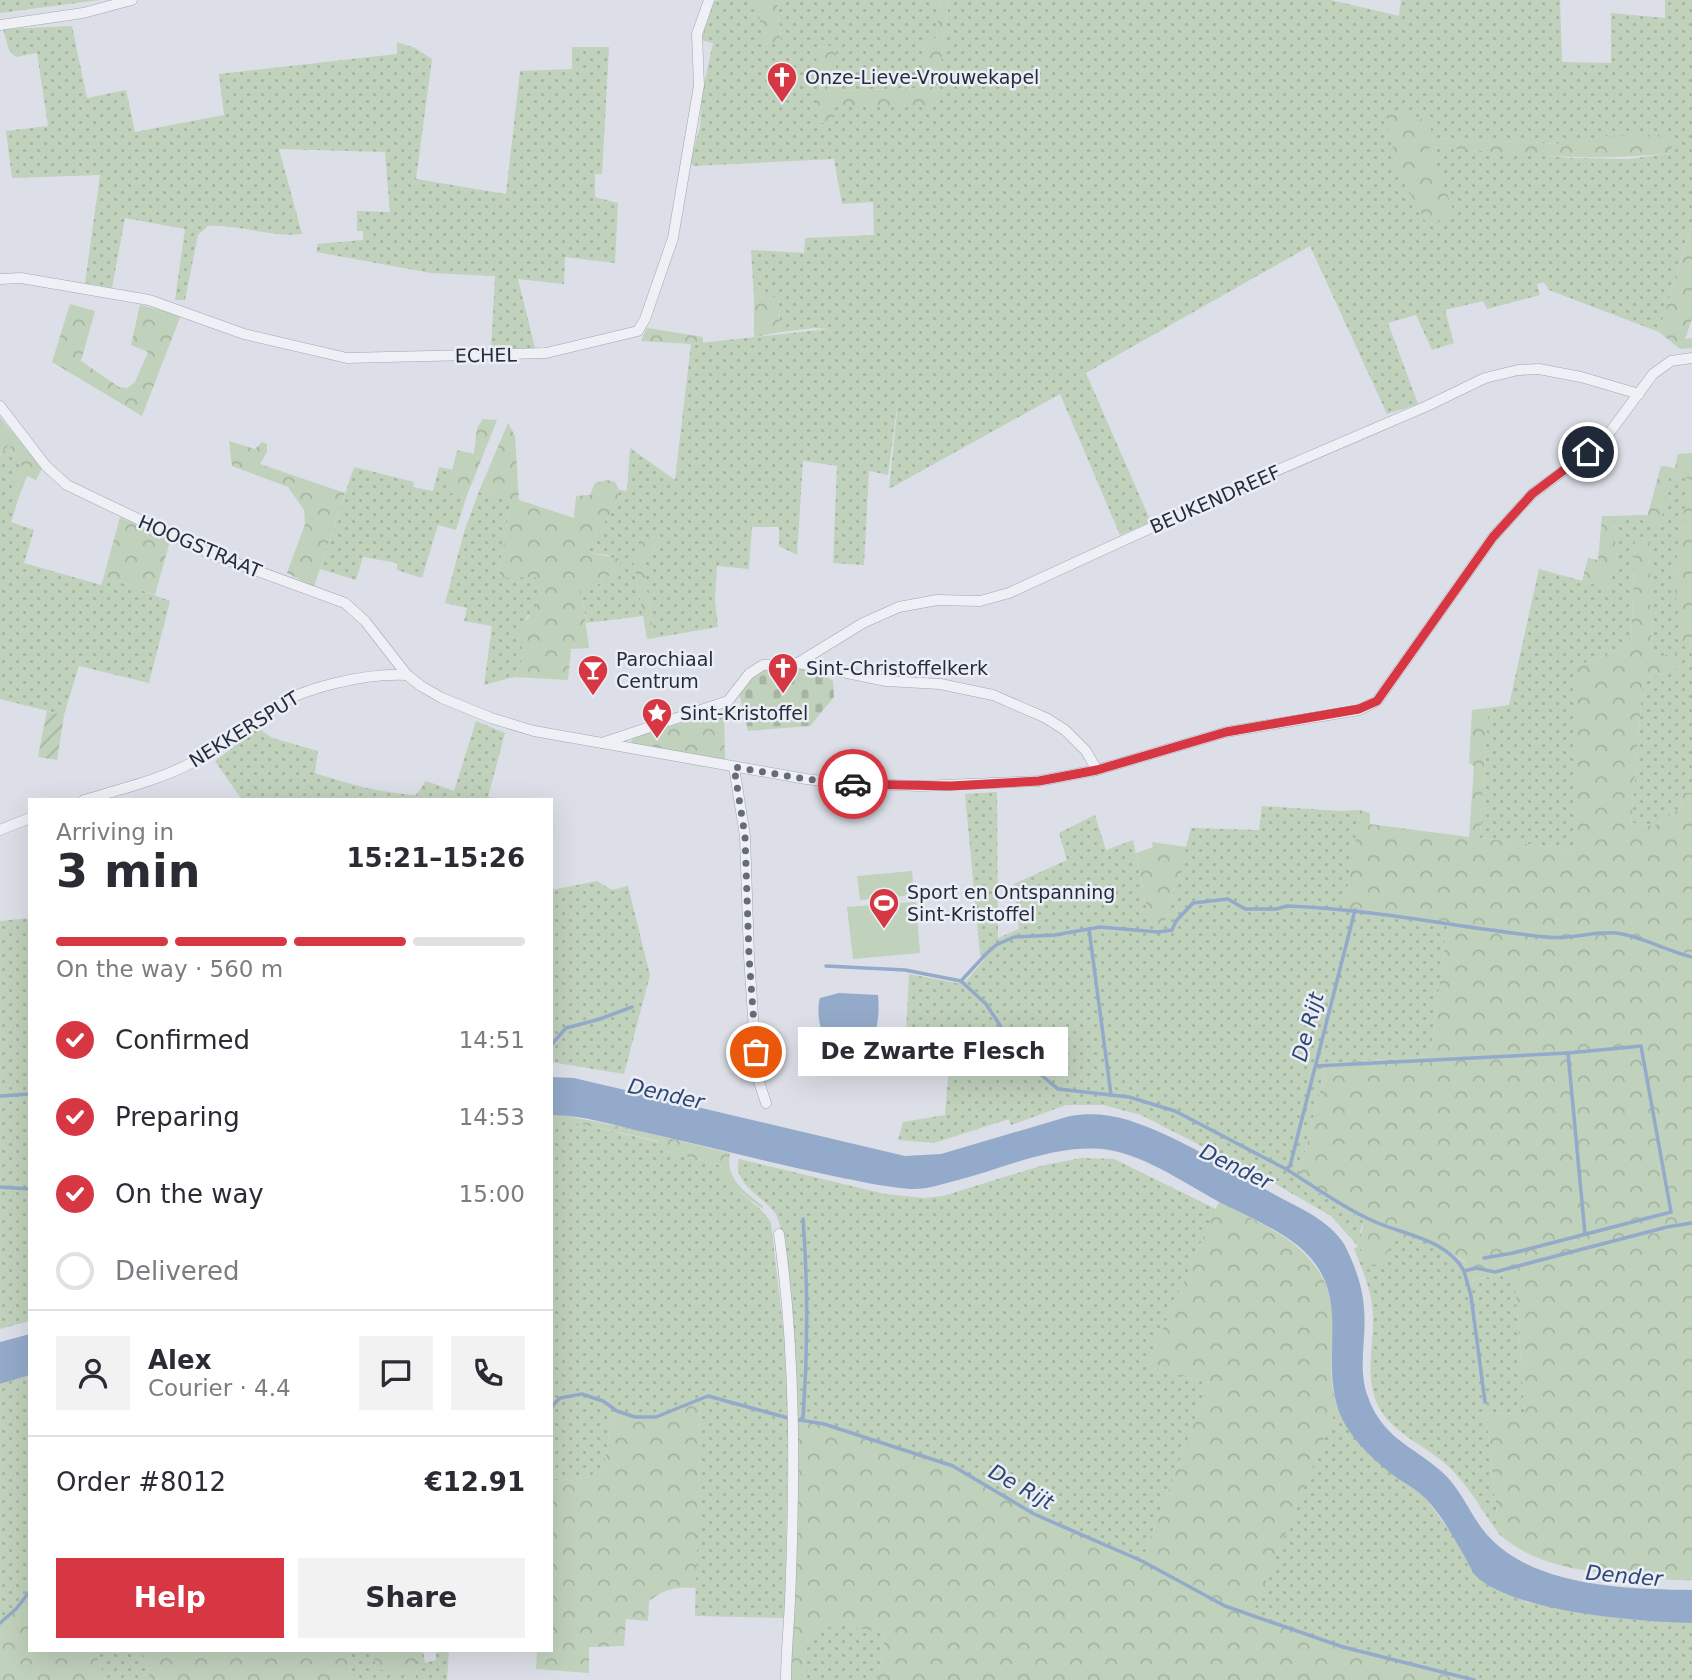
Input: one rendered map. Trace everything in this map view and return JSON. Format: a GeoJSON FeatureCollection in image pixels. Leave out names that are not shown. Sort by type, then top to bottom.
{"type":"FeatureCollection","features":[{"type":"Feature","properties":{"kind":"street"},"geometry":{"type":"LineString","coordinates":[[0,25],[83,13],[132,0]]}},
{"type":"Feature","properties":{"kind":"street","name":"ECHEL"},"geometry":{"type":"LineString","coordinates":[[0,279],[21,278],[149,300],[244,334],[347,358],[546,353],[638,331],[645,319],[673,238],[699,85],[697,34],[709,0]]}},
{"type":"Feature","properties":{"kind":"street","name":"HOOGSTRAAT"},"geometry":{"type":"LineString","coordinates":[[0,406],[46,466],[67,485],[211,554],[345,603],[365,621],[407,675],[442,698],[491,718],[534,731],[840,783],[920,786],[1039,781],[1097,770],[1226,732],[1359,709],[1377,701],[1493,537],[1532,494],[1599,443],[1653,374],[1671,361],[1692,358]]}},
{"type":"Feature","properties":{"kind":"street","name":"BEUKENDREEF"},"geometry":{"type":"LineString","coordinates":[[798,663],[863,623],[899,607],[937,600],[980,601],[1009,593],[1264,476],[1427,406],[1485,377],[1539,369],[1581,377],[1639,394]]}},
{"type":"Feature","properties":{"kind":"street"},"geometry":{"type":"LineString","coordinates":[[600,743],[729,701],[749,674],[764,665],[798,663],[886,681],[940,684],[993,695],[1046,718],[1065,730],[1086,751],[1097,770]]}},
{"type":"Feature","properties":{"kind":"street","name":"NEKKERSPUT"},"geometry":{"type":"LineString","coordinates":[[91,798],[158,778],[184,767],[212,751],[270,709],[301,692],[386,674],[407,675]]}},
{"type":"Feature","properties":{"kind":"street"},"geometry":{"type":"LineString","coordinates":[[734,767],[745,836],[757,1076],[765,1103]]}},
{"type":"Feature","properties":{"kind":"street"},"geometry":{"type":"LineString","coordinates":[[0,830],[28,819]]}},
{"type":"Feature","properties":{"kind":"street"},"geometry":{"type":"LineString","coordinates":[[779,1234],[794,1408],[786,1680]]}},
{"type":"Feature","properties":{"kind":"green space"},"geometry":{"type":"Polygon","coordinates":[[[0,0],[99,0],[0,13],[0,0]]]}},
{"type":"Feature","properties":{"kind":"green space"},"geometry":{"type":"Polygon","coordinates":[[[757,0],[764,44],[781,41],[777,0],[940,0],[936,39],[926,38],[919,88],[835,91],[836,46],[816,47],[834,107],[935,106],[949,0],[1331,0],[1399,16],[1401,0],[1560,0],[1562,62],[1611,63],[1611,13],[1665,18],[1665,0],[1692,0],[1692,223],[1659,332],[1549,290],[1544,282],[1537,284],[1540,295],[1487,309],[1483,301],[1445,310],[1454,343],[1432,350],[1416,315],[1388,323],[1418,404],[1387,414],[1310,246],[1086,373],[1151,522],[1120,535],[1060,394],[889,489],[899,393],[888,475],[869,471],[864,565],[833,563],[837,466],[803,461],[797,555],[779,546],[779,527],[752,527],[749,569],[717,566],[715,600],[718,627],[654,638],[644,570],[646,559],[656,547],[633,559],[643,616],[586,623],[581,588],[599,584],[620,567],[608,555],[590,553],[585,548],[610,514],[619,490],[627,491],[630,448],[675,480],[691,344],[828,329],[781,332],[778,298],[754,296],[751,250],[804,253],[805,238],[874,235],[873,202],[842,204],[834,159],[693,166],[690,161],[700,127],[702,94],[713,43],[701,40],[714,1],[757,0]],[[1386,110],[1396,166],[1429,147],[1574,158],[1629,159],[1672,153],[1604,136],[1564,144],[1430,138],[1386,110]]]}},
{"type":"Feature","properties":{"kind":"green space"},"geometry":{"type":"Polygon","coordinates":[[[757,0],[777,0],[781,42],[763,44],[757,0]]]}},
{"type":"Feature","properties":{"kind":"green space"},"geometry":{"type":"Polygon","coordinates":[[[940,0],[949,0],[935,107],[834,107],[834,123],[818,123],[816,47],[836,46],[835,91],[919,88],[926,38],[936,38],[940,0]]]}},
{"type":"Feature","properties":{"kind":"green space"},"geometry":{"type":"Polygon","coordinates":[[[72,26],[87,98],[126,90],[135,132],[224,115],[219,74],[397,54],[397,42],[415,48],[432,59],[416,179],[506,194],[520,71],[572,69],[572,47],[609,47],[602,174],[595,174],[595,197],[618,203],[615,263],[565,257],[564,284],[518,279],[535,348],[491,351],[495,276],[431,273],[316,252],[318,244],[363,240],[363,231],[357,231],[357,211],[390,212],[385,152],[279,149],[302,234],[208,226],[198,235],[185,300],[175,300],[185,229],[125,218],[112,288],[85,283],[100,175],[12,178],[6,131],[48,126],[37,53],[16,57],[9,50],[3,29],[72,26]]]}},
{"type":"Feature","properties":{"kind":"green space"},"geometry":{"type":"Polygon","coordinates":[[[1385,109],[1431,122],[1431,138],[1564,144],[1604,136],[1671,134],[1672,153],[1581,157],[1429,147],[1454,212],[1428,227],[1396,166],[1385,109]]]}},
{"type":"Feature","properties":{"kind":"green space"},"geometry":{"type":"Polygon","coordinates":[[[1692,224],[1692,319],[1685,339],[1692,338],[1692,348],[1680,349],[1659,332],[1692,224]]]}},
{"type":"Feature","properties":{"kind":"green space"},"geometry":{"type":"Polygon","coordinates":[[[754,296],[778,297],[781,332],[754,337],[754,296]]]}},
{"type":"Feature","properties":{"kind":"green space"},"geometry":{"type":"Polygon","coordinates":[[[70,304],[95,311],[81,361],[119,387],[127,388],[135,382],[148,352],[131,345],[140,305],[181,315],[142,416],[52,362],[70,304]]]}},
{"type":"Feature","properties":{"kind":"green space"},"geometry":{"type":"Polygon","coordinates":[[[647,328],[703,337],[703,343],[641,341],[647,328]]]}},
{"type":"Feature","properties":{"kind":"green space"},"geometry":{"type":"Polygon","coordinates":[[[0,417],[42,468],[36,480],[27,476],[19,497],[10,492],[22,466],[9,445],[0,454],[0,417]]]}},
{"type":"Feature","properties":{"kind":"green space"},"geometry":{"type":"Polygon","coordinates":[[[483,419],[497,420],[466,498],[447,492],[457,450],[474,454],[477,428],[483,419]]]}},
{"type":"Feature","properties":{"kind":"green space"},"geometry":{"type":"Polygon","coordinates":[[[508,423],[515,436],[519,500],[574,518],[576,496],[590,495],[595,483],[607,480],[615,482],[619,490],[610,514],[586,548],[590,553],[621,559],[620,567],[599,584],[581,588],[589,648],[571,649],[568,680],[514,677],[524,655],[518,634],[542,594],[535,577],[498,578],[511,500],[479,491],[508,423]]]}},
{"type":"Feature","properties":{"kind":"green space"},"geometry":{"type":"Polygon","coordinates":[[[229,441],[255,449],[262,442],[267,444],[267,452],[260,464],[345,493],[314,587],[287,573],[305,524],[304,510],[288,487],[232,466],[229,441]]]}},
{"type":"Feature","properties":{"kind":"green space"},"geometry":{"type":"Polygon","coordinates":[[[9,445],[22,466],[10,492],[19,497],[11,522],[34,530],[24,563],[101,585],[104,576],[170,601],[149,683],[79,666],[64,715],[0,699],[0,455],[9,445]]]}},
{"type":"Feature","properties":{"kind":"green space"},"geometry":{"type":"Polygon","coordinates":[[[1692,453],[1692,647],[1681,644],[1674,578],[1689,479],[1670,474],[1660,528],[1645,525],[1661,466],[1675,468],[1678,454],[1692,453]]]}},
{"type":"Feature","properties":{"kind":"green space"},"geometry":{"type":"Polygon","coordinates":[[[354,467],[414,482],[413,487],[433,491],[439,467],[454,470],[448,492],[466,498],[456,530],[438,525],[422,578],[397,570],[397,563],[363,557],[356,580],[320,569],[354,467]]]}},
{"type":"Feature","properties":{"kind":"green space"},"geometry":{"type":"Polygon","coordinates":[[[1670,474],[1690,479],[1674,578],[1689,647],[1692,647],[1692,793],[1683,792],[1680,808],[1654,826],[1631,823],[1643,680],[1680,668],[1652,658],[1649,541],[1635,540],[1631,645],[1577,666],[1577,850],[1480,838],[1488,708],[1509,705],[1539,569],[1608,588],[1608,567],[1617,567],[1614,516],[1648,515],[1646,525],[1670,474]]]}},
{"type":"Feature","properties":{"kind":"green space"},"geometry":{"type":"Polygon","coordinates":[[[479,491],[511,500],[498,577],[536,577],[543,594],[537,607],[526,618],[524,656],[514,677],[484,685],[492,626],[464,621],[467,608],[445,603],[464,532],[479,491]]]}},
{"type":"Feature","properties":{"kind":"green space"},"geometry":{"type":"Polygon","coordinates":[[[1602,516],[1614,516],[1617,567],[1608,567],[1608,588],[1582,581],[1588,558],[1598,560],[1602,516]]]}},
{"type":"Feature","properties":{"kind":"green space"},"geometry":{"type":"Polygon","coordinates":[[[120,517],[170,541],[155,595],[104,576],[120,517]]]}},
{"type":"Feature","properties":{"kind":"green space"},"geometry":{"type":"Polygon","coordinates":[[[654,536],[660,541],[646,559],[644,570],[654,638],[647,639],[633,559],[636,546],[654,536]]]}},
{"type":"Feature","properties":{"kind":"green space"},"geometry":{"type":"Polygon","coordinates":[[[1635,539],[1649,541],[1652,658],[1678,652],[1680,668],[1643,680],[1631,823],[1654,826],[1680,808],[1683,792],[1692,793],[1692,1580],[1670,1580],[1561,1566],[1529,1554],[1499,1534],[1486,1414],[1525,1413],[1514,1271],[1470,1281],[1465,1261],[1433,1243],[1395,1236],[1386,1255],[1375,1267],[1370,1265],[1359,1246],[1364,1221],[1298,1180],[1327,1063],[1430,1056],[1448,922],[1344,910],[1360,810],[1370,813],[1370,824],[1469,837],[1474,766],[1469,763],[1472,710],[1488,708],[1480,838],[1577,850],[1577,666],[1631,645],[1635,539]]]}},
{"type":"Feature","properties":{"kind":"green space"},"geometry":{"type":"Polygon","coordinates":[[[774,666],[819,673],[833,681],[834,697],[810,726],[748,731],[739,692],[756,672],[774,666]]]}},
{"type":"Feature","properties":{"kind":"green space"},"geometry":{"type":"Polygon","coordinates":[[[47,711],[64,715],[57,760],[38,757],[47,711]]]}},
{"type":"Feature","properties":{"kind":"green space"},"geometry":{"type":"Polygon","coordinates":[[[715,713],[724,713],[725,760],[633,745],[631,741],[636,736],[715,713]]]}},
{"type":"Feature","properties":{"kind":"green space"},"geometry":{"type":"Polygon","coordinates":[[[476,721],[505,733],[488,797],[494,798],[241,798],[215,761],[258,728],[272,738],[318,751],[315,773],[402,794],[416,795],[426,781],[454,791],[476,721]]]}},
{"type":"Feature","properties":{"kind":"green space"},"geometry":{"type":"Polygon","coordinates":[[[997,792],[998,938],[1019,929],[1014,884],[1067,860],[1059,833],[1095,815],[1106,850],[1133,840],[1150,925],[1165,923],[1191,828],[1259,830],[1262,806],[1360,810],[1344,910],[1448,922],[1430,1056],[1327,1063],[1298,1180],[1364,1221],[1360,1232],[1386,1255],[1395,1235],[1433,1243],[1465,1262],[1471,1281],[1514,1271],[1525,1413],[1486,1414],[1499,1534],[1458,1476],[1442,1461],[1399,1431],[1376,1401],[1371,1380],[1371,1298],[1354,1249],[1358,1246],[1331,1216],[1274,1183],[1141,1115],[1103,1105],[1066,1105],[1011,1125],[1009,1119],[934,1143],[898,1140],[903,1122],[945,1115],[951,1040],[906,1031],[909,974],[957,983],[966,981],[984,960],[980,954],[965,794],[997,792]]]}},
{"type":"Feature","properties":{"kind":"green space"},"geometry":{"type":"Polygon","coordinates":[[[1152,842],[1186,847],[1165,923],[1150,925],[1136,853],[1153,847],[1152,842]]]}},
{"type":"Feature","properties":{"kind":"green space"},"geometry":{"type":"Polygon","coordinates":[[[912,871],[914,895],[860,900],[857,876],[912,871]]]}},
{"type":"Feature","properties":{"kind":"green space"},"geometry":{"type":"Polygon","coordinates":[[[597,881],[612,890],[628,886],[650,975],[624,1074],[553,1062],[553,890],[597,881]]]}},
{"type":"Feature","properties":{"kind":"green space","name":"Sport en Ontspanning Sint-Kristoffel"},"geometry":{"type":"Polygon","coordinates":[[[916,902],[920,953],[853,959],[847,907],[916,902]]]}},
{"type":"Feature","properties":{"kind":"green space"},"geometry":{"type":"Polygon","coordinates":[[[28,918],[28,1322],[0,1329],[0,921],[28,918]]]}},
{"type":"Feature","properties":{"kind":"green space"},"geometry":{"type":"Polygon","coordinates":[[[553,1115],[623,1127],[730,1153],[733,1178],[763,1209],[729,1184],[720,1165],[658,1149],[659,1141],[571,1122],[553,1122],[553,1115]]]}},
{"type":"Feature","properties":{"kind":"green space"},"geometry":{"type":"Polygon","coordinates":[[[553,1122],[571,1122],[660,1142],[658,1149],[720,1165],[737,1190],[758,1207],[771,1223],[786,1353],[788,1418],[785,1618],[695,1616],[700,1401],[659,1415],[629,1415],[617,1411],[611,1421],[604,1468],[586,1478],[553,1481],[553,1122]]]}},
{"type":"Feature","properties":{"kind":"green space"},"geometry":{"type":"Polygon","coordinates":[[[1081,1158],[1114,1159],[1216,1209],[1146,1366],[1209,1383],[1142,1561],[1034,1514],[957,1468],[904,1449],[797,1418],[780,1226],[775,1213],[744,1182],[738,1168],[739,1159],[885,1194],[924,1198],[943,1196],[1040,1166],[1081,1158]]]}},
{"type":"Feature","properties":{"kind":"green space"},"geometry":{"type":"Polygon","coordinates":[[[1219,1202],[1278,1233],[1310,1259],[1322,1276],[1330,1296],[1333,1320],[1332,1387],[1337,1407],[1252,1616],[1343,1647],[1474,1680],[878,1680],[885,1633],[838,1625],[807,1636],[803,1680],[790,1680],[797,1418],[904,1449],[957,1468],[1034,1514],[1142,1561],[1209,1383],[1146,1366],[1219,1202]]]}},
{"type":"Feature","properties":{"kind":"green space"},"geometry":{"type":"Polygon","coordinates":[[[28,1376],[28,1594],[0,1623],[0,1384],[28,1376]]]}},
{"type":"Feature","properties":{"kind":"green space"},"geometry":{"type":"Polygon","coordinates":[[[700,1401],[696,1588],[671,1589],[649,1601],[648,1621],[626,1619],[624,1646],[589,1647],[589,1673],[536,1669],[537,1652],[553,1652],[553,1481],[586,1478],[604,1468],[611,1421],[617,1411],[640,1416],[669,1413],[700,1401]]]}},
{"type":"Feature","properties":{"kind":"green space"},"geometry":{"type":"Polygon","coordinates":[[[1337,1407],[1362,1447],[1396,1477],[1424,1496],[1449,1530],[1526,1602],[1630,1619],[1692,1623],[1692,1680],[1474,1680],[1343,1647],[1251,1616],[1337,1407]]]}},
{"type":"Feature","properties":{"kind":"green space"},"geometry":{"type":"Polygon","coordinates":[[[28,1594],[28,1652],[96,1652],[105,1680],[0,1680],[0,1623],[28,1594]]]}},
{"type":"Feature","properties":{"kind":"green space"},"geometry":{"type":"Polygon","coordinates":[[[838,1625],[885,1633],[878,1680],[803,1680],[807,1636],[838,1625]]]}},
{"type":"Feature","properties":{"kind":"green space"},"geometry":{"type":"Polygon","coordinates":[[[96,1652],[143,1652],[151,1680],[105,1680],[96,1652]]]}},
{"type":"Feature","properties":{"kind":"green space"},"geometry":{"type":"Polygon","coordinates":[[[143,1652],[347,1652],[352,1680],[151,1680],[143,1652]]]}},
{"type":"Feature","properties":{"kind":"green space"},"geometry":{"type":"Polygon","coordinates":[[[347,1652],[373,1652],[376,1668],[405,1674],[405,1680],[352,1680],[347,1652]]]}},
{"type":"Feature","properties":{"kind":"green space"},"geometry":{"type":"Polygon","coordinates":[[[373,1652],[416,1652],[416,1680],[405,1680],[404,1674],[376,1669],[373,1652]]]}},
{"type":"Feature","properties":{"kind":"green space"},"geometry":{"type":"Polygon","coordinates":[[[416,1652],[423,1652],[425,1663],[436,1660],[436,1652],[449,1652],[447,1680],[416,1680],[416,1652]]]}},
{"type":"Feature","properties":{"kind":"water"},"geometry":{"type":"Polygon","coordinates":[[[839,993],[878,995],[878,1017],[872,1045],[869,1052],[856,1058],[844,1057],[836,1052],[829,1045],[820,1026],[820,998],[839,993]]]}},
{"type":"Feature","properties":{"kind":"water"},"geometry":{"type":"Polygon","coordinates":[[[553,1077],[574,1078],[905,1156],[941,1154],[1070,1116],[1085,1115],[1106,1115],[1128,1120],[1183,1143],[1308,1212],[1340,1238],[1354,1265],[1362,1294],[1365,1319],[1363,1376],[1374,1411],[1399,1440],[1449,1479],[1491,1539],[1511,1555],[1558,1576],[1613,1586],[1692,1590],[1692,1623],[1610,1617],[1546,1606],[1493,1588],[1475,1575],[1447,1526],[1431,1505],[1419,1492],[1378,1463],[1345,1425],[1336,1402],[1333,1381],[1330,1299],[1325,1280],[1314,1262],[1280,1233],[1153,1165],[1124,1154],[1090,1148],[1052,1153],[928,1188],[910,1189],[861,1182],[575,1117],[553,1115],[553,1077]]]}},
{"type":"Feature","properties":{"kind":"water"},"geometry":{"type":"Polygon","coordinates":[[[28,1335],[28,1376],[0,1384],[0,1342],[28,1335]]]}},
{"type":"Feature","properties":{"kind":"waterway"},"geometry":{"type":"LineString","coordinates":[[961,981],[996,945],[1014,937],[1055,935],[1100,927],[1158,932],[1172,930],[1176,921],[1193,903],[1228,899],[1245,909],[1276,909],[1287,906],[1320,908],[1546,937],[1616,933],[1692,957]]}},
{"type":"Feature","properties":{"kind":"waterway","name":"De Rijt"},"geometry":{"type":"LineString","coordinates":[[826,966],[905,970],[961,981],[986,1004],[1022,1059],[1058,1089],[1129,1097],[1175,1111],[1286,1169],[1290,1166],[1355,910]]}},
{"type":"Feature","properties":{"kind":"waterway"},"geometry":{"type":"LineString","coordinates":[[1089,929],[1111,1095]]}},
{"type":"Feature","properties":{"kind":"waterway"},"geometry":{"type":"LineString","coordinates":[[553,1043],[566,1028],[632,1007]]}},
{"type":"Feature","properties":{"kind":"waterway"},"geometry":{"type":"LineString","coordinates":[[1484,1258],[1671,1212],[1641,1046],[1568,1053]]}},
{"type":"Feature","properties":{"kind":"waterway"},"geometry":{"type":"LineString","coordinates":[[1316,1066],[1568,1053],[1585,1234]]}},
{"type":"Feature","properties":{"kind":"waterway"},"geometry":{"type":"LineString","coordinates":[[0,1096],[28,1094]]}},
{"type":"Feature","properties":{"kind":"waterway"},"geometry":{"type":"LineString","coordinates":[[1286,1169],[1360,1215],[1435,1244],[1456,1260],[1464,1271]]}},
{"type":"Feature","properties":{"kind":"waterway"},"geometry":{"type":"LineString","coordinates":[[0,1187],[28,1189]]}},
{"type":"Feature","properties":{"kind":"waterway"},"geometry":{"type":"LineString","coordinates":[[803,1219],[807,1319],[803,1419]]}},
{"type":"Feature","properties":{"kind":"waterway"},"geometry":{"type":"LineString","coordinates":[[1485,1402],[1471,1296],[1464,1271],[1476,1268],[1495,1272],[1667,1227],[1692,1223]]}},
{"type":"Feature","properties":{"kind":"waterway","name":"De Rijt"},"geometry":{"type":"LineString","coordinates":[[553,1405],[560,1398],[582,1394],[635,1417],[656,1417],[708,1396],[788,1418],[824,1424],[953,1466],[1034,1514],[1142,1561],[1225,1606],[1343,1647],[1474,1680]]}},
{"type":"Feature","properties":{"kind":"waterway","name":"De Rijt"},"geometry":{"type":"LineString","coordinates":[[0,1623],[28,1594]]}},
{"type":"Feature","properties":{"kind":"way so far"},"geometry":{"type":"LineString","coordinates":[[756,1052],[749,956],[745,836],[734,767],[853,784]]}},
{"type":"Feature","properties":{"kind":"place","name":"Onze-Lieve-Vrouwekapel"},"geometry":{"type":"Point","coordinates":[782,104]}},
{"type":"Feature","properties":{"kind":"place","name":"Sint-Christoffelkerk"},"geometry":{"type":"Point","coordinates":[783,695]}},
{"type":"Feature","properties":{"kind":"place","name":"Parochiaal Centrum"},"geometry":{"type":"Point","coordinates":[593,697]}},
{"type":"Feature","properties":{"kind":"place","name":"Sint-Kristoffel"},"geometry":{"type":"Point","coordinates":[657,740]}},
{"type":"Feature","properties":{"kind":"place","name":"Sport en Ontspanning Sint-Kristoffel"},"geometry":{"type":"Point","coordinates":[884,930]}},
{"type":"Feature","properties":{"kind":"place","name":"De Zwarte Flesch"},"geometry":{"type":"Point","coordinates":[756,1052]}},
{"type":"Feature","properties":{"kind":"route"},"geometry":{"type":"LineString","coordinates":[[853,784],[951,786],[1039,781],[1097,770],[1226,732],[1359,709],[1377,701],[1493,537],[1532,494],[1588,452]]}},
{"type":"Feature","properties":{"kind":"water label","name":"Dender"},"geometry":{"type":"Point","coordinates":[666,1094]}},
{"type":"Feature","properties":{"kind":"water label","name":"Dender"},"geometry":{"type":"Point","coordinates":[1236,1167]}},
{"type":"Feature","properties":{"kind":"water label","name":"Dender"},"geometry":{"type":"Point","coordinates":[1624,1576]}}]}
